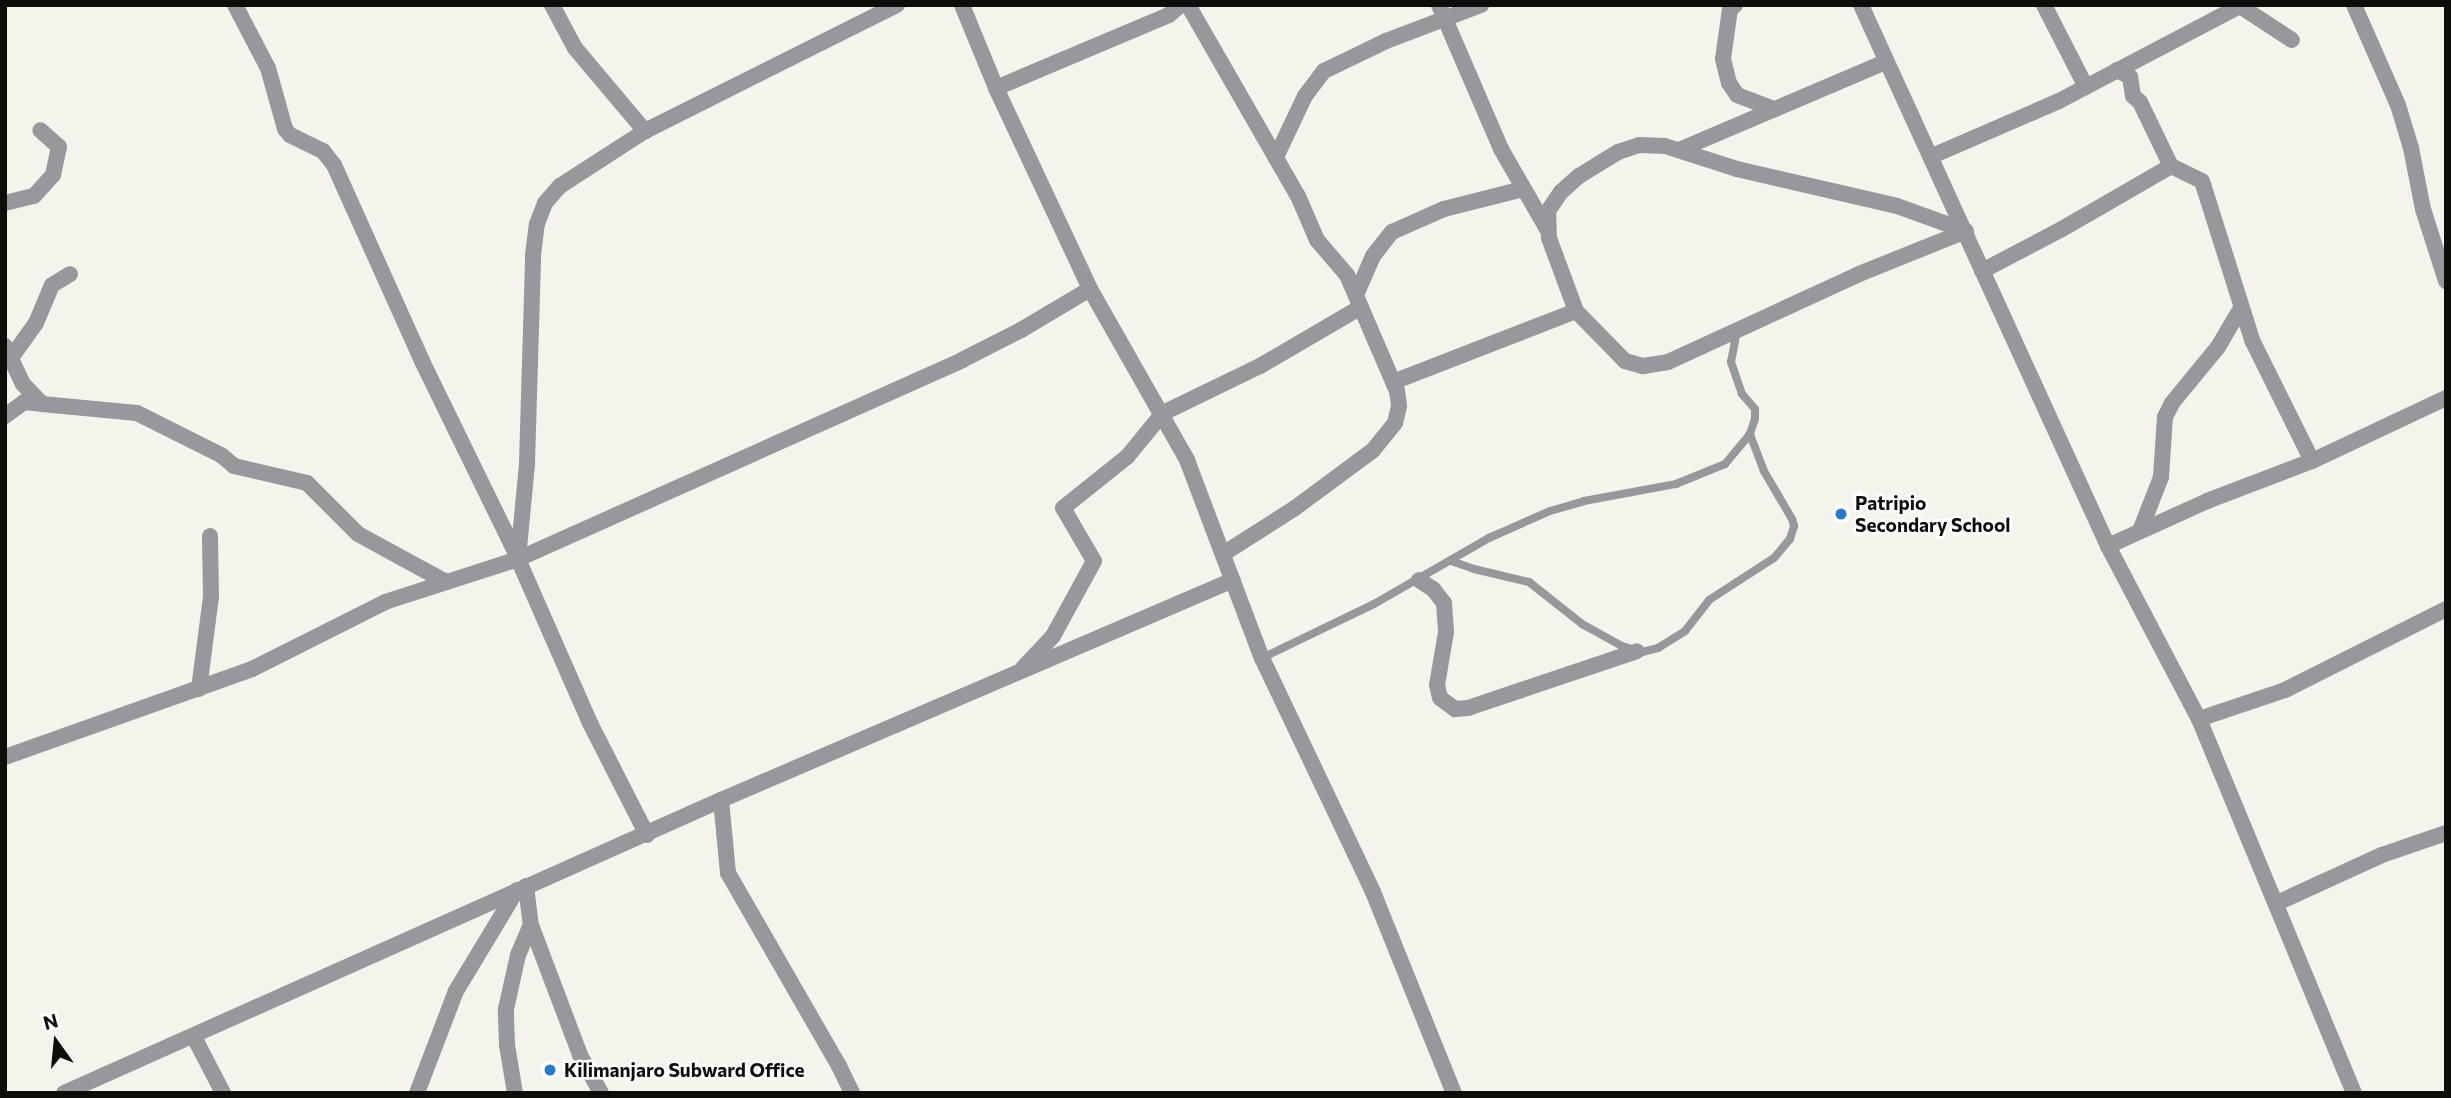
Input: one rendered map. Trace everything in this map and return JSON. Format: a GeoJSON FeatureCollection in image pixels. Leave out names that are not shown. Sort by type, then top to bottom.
{"type":"FeatureCollection","features":[{"type":"Feature","properties":{"kind":"street"},"geometry":{"type":"LineString","coordinates":[[235,5],[264,59],[285,129],[290,135],[323,151],[334,165],[422,361],[518,559],[584,711],[647,835]]}},
{"type":"Feature","properties":{"kind":"street"},"geometry":{"type":"LineString","coordinates":[[552,5],[575,48],[645,131]]}},
{"type":"Feature","properties":{"kind":"street"},"geometry":{"type":"LineString","coordinates":[[518,559],[527,463],[533,255],[537,224],[545,203],[560,186],[645,131],[897,5]]}},
{"type":"Feature","properties":{"kind":"street"},"geometry":{"type":"LineString","coordinates":[[962,5],[996,88],[1090,289],[1163,413],[1204,499],[1262,658],[1373,892],[1454,1093]]}},
{"type":"Feature","properties":{"kind":"street"},"geometry":{"type":"LineString","coordinates":[[996,88],[1169,15],[1180,5]]}},
{"type":"Feature","properties":{"kind":"street"},"geometry":{"type":"LineString","coordinates":[[1188,5],[1298,196],[1317,240],[1347,275],[1397,391],[1398,415],[1390,432],[1377,446],[1295,509],[1223,554]]}},
{"type":"Feature","properties":{"kind":"street"},"geometry":{"type":"LineString","coordinates":[[1276,157],[1305,96],[1324,71],[1442,13],[1481,5]]}},
{"type":"Feature","properties":{"kind":"street"},"geometry":{"type":"LineString","coordinates":[[1735,5],[1730,9],[1723,59],[1729,83],[1737,95],[1774,110]]}},
{"type":"Feature","properties":{"kind":"street"},"geometry":{"type":"LineString","coordinates":[[1861,5],[2108,546],[2199,719],[2354,1093]]}},
{"type":"Feature","properties":{"kind":"street"},"geometry":{"type":"LineString","coordinates":[[2044,5],[2085,87]]}},
{"type":"Feature","properties":{"kind":"street"},"geometry":{"type":"LineString","coordinates":[[2354,5],[2398,104],[2411,148],[2423,209],[2446,281]]}},
{"type":"Feature","properties":{"kind":"street"},"geometry":{"type":"LineString","coordinates":[[1932,156],[2085,87],[2241,6],[2292,40]]}},
{"type":"Feature","properties":{"kind":"street"},"geometry":{"type":"LineString","coordinates":[[1442,13],[1492,131],[1547,229],[1576,311],[1625,361],[1643,366],[1681,359],[1859,274],[1966,231]]}},
{"type":"Feature","properties":{"kind":"street"},"geometry":{"type":"LineString","coordinates":[[1679,150],[1885,62]]}},
{"type":"Feature","properties":{"kind":"street"},"geometry":{"type":"LineString","coordinates":[[2118,70],[2130,77],[2133,96],[2140,102],[2171,166],[2202,181],[2241,308],[2265,370],[2312,461]]}},
{"type":"Feature","properties":{"kind":"street"},"geometry":{"type":"LineString","coordinates":[[5,203],[34,196],[53,175],[59,147],[40,130]]}},
{"type":"Feature","properties":{"kind":"street"},"geometry":{"type":"LineString","coordinates":[[1547,229],[1548,214],[1555,199],[1588,169],[1639,145],[1660,145],[1737,169],[1897,206],[1966,231]]}},
{"type":"Feature","properties":{"kind":"street"},"geometry":{"type":"LineString","coordinates":[[1982,271],[2062,229],[2171,166]]}},
{"type":"Feature","properties":{"kind":"street"},"geometry":{"type":"LineString","coordinates":[[1020,672],[1053,636],[1094,561],[1063,508],[1127,457],[1163,413],[1260,366],[1358,301],[1373,256],[1392,232],[1444,209],[1523,188]]}},
{"type":"Feature","properties":{"kind":"street"},"geometry":{"type":"LineString","coordinates":[[42,404],[23,384],[8,352],[36,323],[52,285],[70,274]]}},
{"type":"Feature","properties":{"kind":"street"},"geometry":{"type":"LineString","coordinates":[[5,757],[199,689],[282,656],[385,602],[518,559],[962,360],[1021,330],[1090,289]]}},
{"type":"Feature","properties":{"kind":"street"},"geometry":{"type":"LineString","coordinates":[[2140,531],[2161,477],[2165,417],[2172,403],[2218,348],[2241,308]]}},
{"type":"Feature","properties":{"kind":"street"},"geometry":{"type":"LineString","coordinates":[[1393,382],[1576,311]]}},
{"type":"Feature","properties":{"kind":"street"},"geometry":{"type":"LineString","coordinates":[[2108,546],[2225,494],[2312,461],[2446,398]]}},
{"type":"Feature","properties":{"kind":"street"},"geometry":{"type":"LineString","coordinates":[[5,416],[24,402],[137,413],[221,455],[234,466],[307,483],[358,534],[446,582]]}},
{"type":"Feature","properties":{"kind":"street"},"geometry":{"type":"LineString","coordinates":[[199,689],[211,596],[210,536]]}},
{"type":"Feature","properties":{"kind":"street"},"geometry":{"type":"LineString","coordinates":[[64,1093],[722,800],[1233,580]]}},
{"type":"Feature","properties":{"kind":"street"},"geometry":{"type":"LineString","coordinates":[[1419,580],[1444,603],[1446,632],[1437,685],[1440,698],[1455,709],[1468,708],[1637,651]]}},
{"type":"Feature","properties":{"kind":"street"},"geometry":{"type":"LineString","coordinates":[[2199,719],[2285,690],[2446,609]]}},
{"type":"Feature","properties":{"kind":"street"},"geometry":{"type":"LineString","coordinates":[[722,800],[729,873],[852,1093]]}},
{"type":"Feature","properties":{"kind":"street"},"geometry":{"type":"LineString","coordinates":[[2277,903],[2373,859],[2446,833]]}},
{"type":"Feature","properties":{"kind":"street"},"geometry":{"type":"LineString","coordinates":[[522,888],[531,925],[580,1055],[601,1093]]}},
{"type":"Feature","properties":{"kind":"street"},"geometry":{"type":"LineString","coordinates":[[417,1093],[456,991],[522,888]]}},
{"type":"Feature","properties":{"kind":"street"},"geometry":{"type":"LineString","coordinates":[[515,1093],[507,1045],[506,1009],[518,955],[531,925]]}},
{"type":"Feature","properties":{"kind":"street"},"geometry":{"type":"LineString","coordinates":[[194,1037],[223,1093]]}},
{"type":"Feature","properties":{"kind":"lane"},"geometry":{"type":"LineString","coordinates":[[1262,658],[1419,580],[1489,538],[1560,508],[1676,484],[1713,471],[1732,458],[1750,434],[1755,409],[1742,394],[1731,362],[1737,330]]}},
{"type":"Feature","properties":{"kind":"lane"},"geometry":{"type":"LineString","coordinates":[[1451,561],[1529,582],[1581,624],[1637,651],[1658,648],[1679,636],[1709,600],[1774,558],[1790,539],[1792,519],[1764,471],[1750,434]]}},
{"type":"Feature","properties":{"kind":"place","name":"Patripio Secondary School"},"geometry":{"type":"Point","coordinates":[1841,514]}},
{"type":"Feature","properties":{"kind":"place","name":"Kilimanjaro Subward Office"},"geometry":{"type":"Point","coordinates":[550,1070]}}]}
